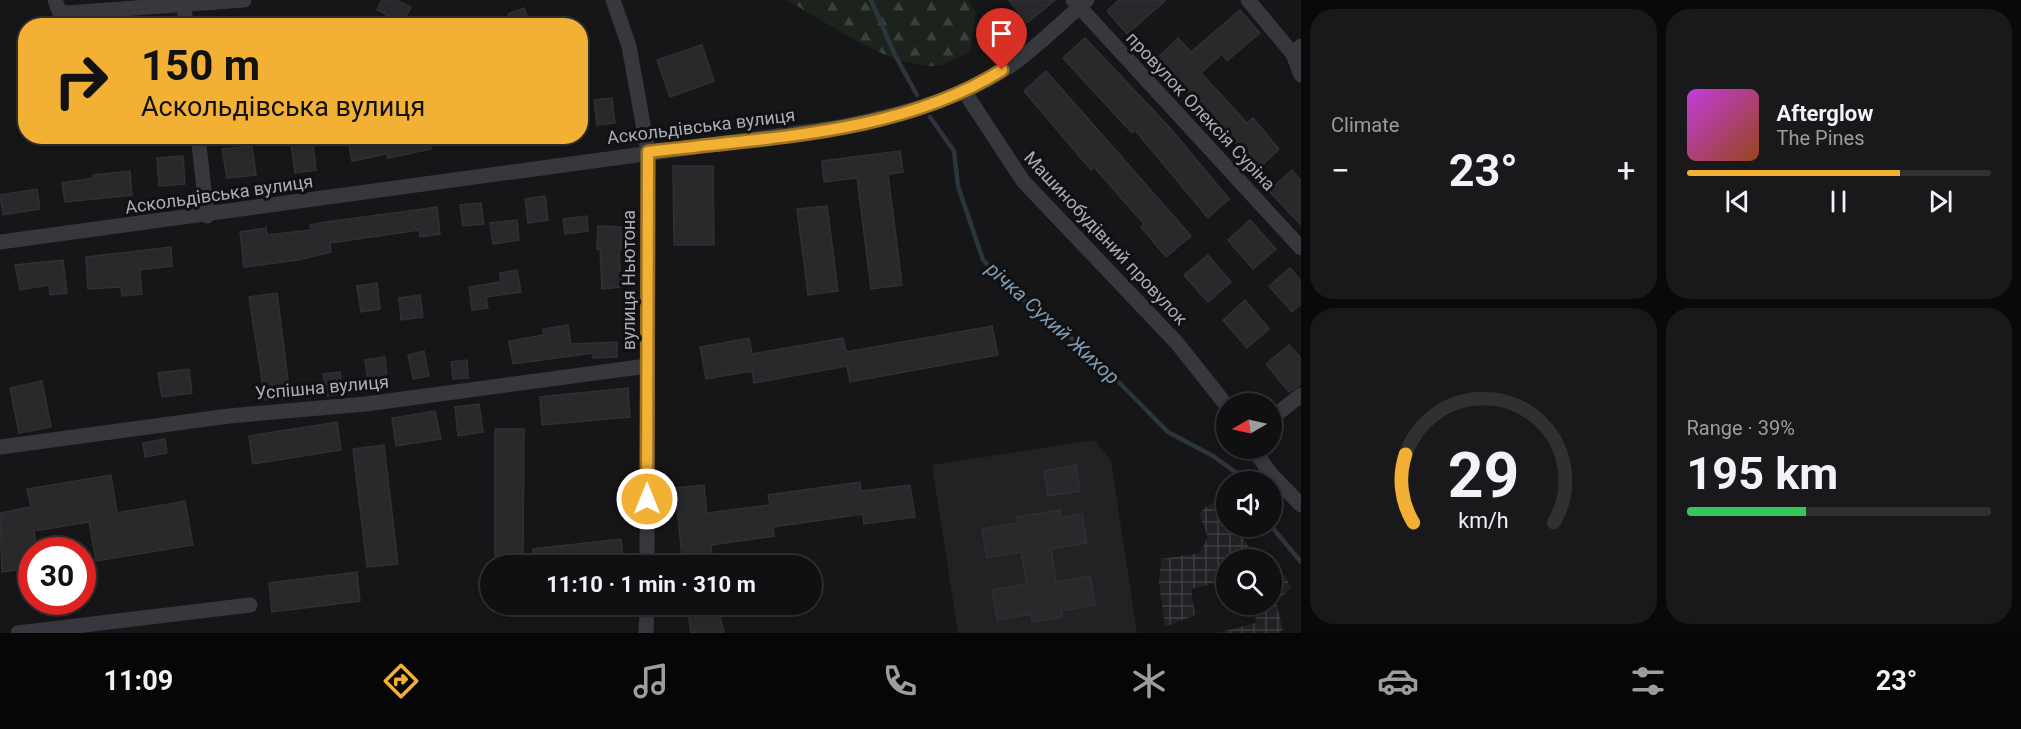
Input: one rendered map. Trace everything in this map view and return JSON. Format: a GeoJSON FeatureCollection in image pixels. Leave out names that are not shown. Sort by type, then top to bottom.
{"type":"FeatureCollection","features":[{"type":"Feature","properties":{"kind":"street"},"geometry":{"type":"LineString","coordinates":[[55,0],[59,11],[67,13],[244,0]]}},
{"type":"Feature","properties":{"kind":"street","name":"вулиця Ньютона"},"geometry":{"type":"LineString","coordinates":[[613,0],[629,46],[648,152],[647,555]]}},
{"type":"Feature","properties":{"kind":"street"},"geometry":{"type":"LineString","coordinates":[[1248,0],[1297,50],[1301,75]]}},
{"type":"Feature","properties":{"kind":"street","name":"Аскольдівська вулиця"},"geometry":{"type":"LineString","coordinates":[[0,242],[207,216],[844,126],[895,116],[964,91],[1021,58],[1080,2]]}},
{"type":"Feature","properties":{"kind":"street","name":"провулок Олексія Суріна"},"geometry":{"type":"LineString","coordinates":[[1080,2],[1301,248]]}},
{"type":"Feature","properties":{"kind":"street"},"geometry":{"type":"LineString","coordinates":[[184,5],[185,18]]}},
{"type":"Feature","properties":{"kind":"street","name":"Машинобудівний провулок"},"geometry":{"type":"LineString","coordinates":[[964,91],[1023,181],[1177,344],[1217,393]]}},
{"type":"Feature","properties":{"kind":"street"},"geometry":{"type":"LineString","coordinates":[[199,144],[207,216]]}},
{"type":"Feature","properties":{"kind":"street","name":"Успішна вулиця"},"geometry":{"type":"LineString","coordinates":[[0,447],[229,416],[366,404],[647,366]]}},
{"type":"Feature","properties":{"kind":"street"},"geometry":{"type":"LineString","coordinates":[[1282,410],[1301,395]]}},
{"type":"Feature","properties":{"kind":"street"},"geometry":{"type":"LineString","coordinates":[[1260,459],[1270,473],[1301,505]]}},
{"type":"Feature","properties":{"kind":"street"},"geometry":{"type":"LineString","coordinates":[[18,633],[250,605]]}},
{"type":"Feature","properties":{"kind":"street"},"geometry":{"type":"LineString","coordinates":[[646,633],[647,615]]}},
{"type":"Feature","properties":{"kind":"shaded area"},"geometry":{"type":"Polygon","coordinates":[[[1094,440],[1111,461],[1137,633],[958,633],[932,465],[1094,440]]]}},
{"type":"Feature","properties":{"kind":"shaded area"},"geometry":{"type":"Polygon","coordinates":[[[1216,499],[1216,537],[1242,537],[1250,549],[1216,549],[1216,583],[1191,589],[1195,615],[1165,627],[1159,583],[1161,559],[1200,553],[1208,537],[1199,513],[1216,499]]]}},
{"type":"Feature","properties":{"kind":"shaded area"},"geometry":{"type":"Polygon","coordinates":[[[1282,575],[1286,576],[1290,588],[1282,597],[1282,575]]]}},
{"type":"Feature","properties":{"kind":"shaded area"},"geometry":{"type":"Polygon","coordinates":[[[1255,615],[1279,615],[1283,629],[1279,633],[1217,633],[1256,623],[1255,615]]]}},
{"type":"Feature","properties":{"kind":"green space"},"geometry":{"type":"Polygon","coordinates":[[[786,0],[968,0],[976,12],[970,52],[936,66],[913,64],[857,41],[786,0]]]}},
{"type":"Feature","properties":{"kind":"building"},"geometry":{"type":"Polygon","coordinates":[[[382,0],[396,0],[411,7],[405,18],[392,18],[377,10],[382,0]]]}},
{"type":"Feature","properties":{"kind":"building"},"geometry":{"type":"Polygon","coordinates":[[[1009,0],[1055,0],[1027,23],[1009,0]]]}},
{"type":"Feature","properties":{"kind":"building"},"geometry":{"type":"Polygon","coordinates":[[[1119,0],[1166,0],[1127,34],[1107,11],[1119,0]]]}},
{"type":"Feature","properties":{"kind":"building"},"geometry":{"type":"Polygon","coordinates":[[[524,8],[528,18],[510,18],[508,14],[524,8]]]}},
{"type":"Feature","properties":{"kind":"building"},"geometry":{"type":"Polygon","coordinates":[[[1240,10],[1260,33],[1227,61],[1222,54],[1201,73],[1247,123],[1253,118],[1279,149],[1258,169],[1224,131],[1218,137],[1191,106],[1195,102],[1156,59],[1178,38],[1191,52],[1240,10]]]}},
{"type":"Feature","properties":{"kind":"building"},"geometry":{"type":"Polygon","coordinates":[[[1085,38],[1170,128],[1229,199],[1208,218],[1135,130],[1132,133],[1063,58],[1085,38]]]}},
{"type":"Feature","properties":{"kind":"building"},"geometry":{"type":"Polygon","coordinates":[[[702,45],[714,81],[670,97],[657,60],[702,45]]]}},
{"type":"Feature","properties":{"kind":"building"},"geometry":{"type":"Polygon","coordinates":[[[1046,71],[1191,236],[1166,257],[1141,227],[1144,224],[1094,167],[1091,170],[1024,91],[1046,71]]]}},
{"type":"Feature","properties":{"kind":"building"},"geometry":{"type":"Polygon","coordinates":[[[612,98],[615,123],[597,125],[594,100],[612,98]]]}},
{"type":"Feature","properties":{"kind":"building"},"geometry":{"type":"Polygon","coordinates":[[[313,144],[316,170],[295,173],[291,145],[313,144]]]}},
{"type":"Feature","properties":{"kind":"building"},"geometry":{"type":"Polygon","coordinates":[[[349,144],[430,144],[431,149],[388,158],[387,154],[352,161],[349,144]]]}},
{"type":"Feature","properties":{"kind":"building"},"geometry":{"type":"Polygon","coordinates":[[[252,146],[256,175],[227,178],[222,149],[252,146]]]}},
{"type":"Feature","properties":{"kind":"building"},"geometry":{"type":"Polygon","coordinates":[[[900,151],[903,172],[888,174],[902,285],[871,289],[857,178],[824,182],[822,161],[900,151]]]}},
{"type":"Feature","properties":{"kind":"building"},"geometry":{"type":"Polygon","coordinates":[[[183,156],[185,184],[159,186],[157,158],[183,156]]]}},
{"type":"Feature","properties":{"kind":"building"},"geometry":{"type":"Polygon","coordinates":[[[673,166],[713,166],[714,245],[674,245],[673,166]]]}},
{"type":"Feature","properties":{"kind":"building"},"geometry":{"type":"Polygon","coordinates":[[[1292,170],[1301,181],[1301,225],[1269,191],[1292,170]]]}},
{"type":"Feature","properties":{"kind":"building"},"geometry":{"type":"Polygon","coordinates":[[[130,171],[132,195],[65,202],[62,183],[94,178],[93,175],[130,171]]]}},
{"type":"Feature","properties":{"kind":"building"},"geometry":{"type":"Polygon","coordinates":[[[37,189],[40,209],[3,215],[0,195],[37,189]]]}},
{"type":"Feature","properties":{"kind":"building"},"geometry":{"type":"Polygon","coordinates":[[[545,196],[548,220],[528,223],[525,199],[545,196]]]}},
{"type":"Feature","properties":{"kind":"building"},"geometry":{"type":"Polygon","coordinates":[[[481,203],[484,224],[463,226],[460,205],[481,203]]]}},
{"type":"Feature","properties":{"kind":"building"},"geometry":{"type":"Polygon","coordinates":[[[827,206],[838,291],[808,295],[797,209],[827,206]]]}},
{"type":"Feature","properties":{"kind":"building"},"geometry":{"type":"Polygon","coordinates":[[[437,207],[440,234],[420,237],[419,230],[330,243],[331,252],[298,260],[244,267],[240,232],[266,228],[267,235],[311,230],[310,225],[326,222],[437,207]]]}},
{"type":"Feature","properties":{"kind":"building"},"geometry":{"type":"Polygon","coordinates":[[[587,216],[588,231],[565,234],[563,219],[587,216]]]}},
{"type":"Feature","properties":{"kind":"building"},"geometry":{"type":"Polygon","coordinates":[[[517,220],[519,240],[493,244],[490,223],[517,220]]]}},
{"type":"Feature","properties":{"kind":"building"},"geometry":{"type":"Polygon","coordinates":[[[1250,220],[1276,249],[1253,269],[1228,240],[1250,220]]]}},
{"type":"Feature","properties":{"kind":"building"},"geometry":{"type":"Polygon","coordinates":[[[598,226],[622,227],[621,250],[619,250],[621,287],[602,289],[600,249],[597,249],[598,226]]]}},
{"type":"Feature","properties":{"kind":"building"},"geometry":{"type":"Polygon","coordinates":[[[171,247],[172,266],[140,270],[142,294],[122,296],[121,287],[88,289],[86,257],[171,247]]]}},
{"type":"Feature","properties":{"kind":"building"},"geometry":{"type":"Polygon","coordinates":[[[1208,255],[1231,282],[1208,302],[1184,275],[1208,255]]]}},
{"type":"Feature","properties":{"kind":"building"},"geometry":{"type":"Polygon","coordinates":[[[63,260],[67,293],[50,295],[49,285],[20,290],[15,265],[63,260]]]}},
{"type":"Feature","properties":{"kind":"building"},"geometry":{"type":"Polygon","coordinates":[[[1290,268],[1301,281],[1301,304],[1292,312],[1269,286],[1290,268]]]}},
{"type":"Feature","properties":{"kind":"building"},"geometry":{"type":"Polygon","coordinates":[[[517,270],[521,292],[486,297],[488,308],[472,310],[469,287],[501,282],[500,273],[517,270]]]}},
{"type":"Feature","properties":{"kind":"building"},"geometry":{"type":"Polygon","coordinates":[[[377,283],[380,309],[361,312],[357,286],[377,283]]]}},
{"type":"Feature","properties":{"kind":"building"},"geometry":{"type":"Polygon","coordinates":[[[277,293],[290,396],[265,400],[249,297],[277,293]]]}},
{"type":"Feature","properties":{"kind":"building"},"geometry":{"type":"Polygon","coordinates":[[[420,295],[423,317],[401,320],[399,298],[420,295]]]}},
{"type":"Feature","properties":{"kind":"building"},"geometry":{"type":"Polygon","coordinates":[[[1245,300],[1269,329],[1247,348],[1223,320],[1245,300]]]}},
{"type":"Feature","properties":{"kind":"building"},"geometry":{"type":"Polygon","coordinates":[[[568,325],[571,344],[617,342],[617,357],[593,358],[593,353],[513,364],[509,341],[544,335],[543,329],[568,325]]]}},
{"type":"Feature","properties":{"kind":"building"},"geometry":{"type":"Polygon","coordinates":[[[992,326],[998,355],[850,382],[847,366],[754,383],[752,371],[706,379],[700,347],[749,338],[752,354],[843,338],[846,352],[992,326]]]}},
{"type":"Feature","properties":{"kind":"building"},"geometry":{"type":"Polygon","coordinates":[[[1289,345],[1301,358],[1301,384],[1289,392],[1266,364],[1289,345]]]}},
{"type":"Feature","properties":{"kind":"building"},"geometry":{"type":"Polygon","coordinates":[[[424,351],[429,376],[413,379],[408,355],[424,351]]]}},
{"type":"Feature","properties":{"kind":"building"},"geometry":{"type":"Polygon","coordinates":[[[385,357],[387,380],[368,382],[365,360],[385,357]]]}},
{"type":"Feature","properties":{"kind":"building"},"geometry":{"type":"Polygon","coordinates":[[[467,360],[468,378],[453,379],[451,362],[467,360]]]}},
{"type":"Feature","properties":{"kind":"building"},"geometry":{"type":"Polygon","coordinates":[[[189,369],[192,393],[162,397],[158,373],[189,369]]]}},
{"type":"Feature","properties":{"kind":"building"},"geometry":{"type":"Polygon","coordinates":[[[340,372],[344,394],[327,396],[323,374],[340,372]]]}},
{"type":"Feature","properties":{"kind":"building"},"geometry":{"type":"Polygon","coordinates":[[[42,381],[51,427],[19,433],[10,388],[42,381]]]}},
{"type":"Feature","properties":{"kind":"building"},"geometry":{"type":"Polygon","coordinates":[[[628,388],[630,417],[542,425],[540,397],[628,388]]]}},
{"type":"Feature","properties":{"kind":"building"},"geometry":{"type":"Polygon","coordinates":[[[479,404],[483,432],[458,436],[455,407],[479,404]]]}},
{"type":"Feature","properties":{"kind":"building"},"geometry":{"type":"Polygon","coordinates":[[[435,411],[441,439],[396,446],[392,418],[435,411]]]}},
{"type":"Feature","properties":{"kind":"building"},"geometry":{"type":"Polygon","coordinates":[[[337,422],[341,450],[253,464],[249,436],[337,422]]]}},
{"type":"Feature","properties":{"kind":"building"},"geometry":{"type":"Polygon","coordinates":[[[495,429],[524,429],[523,555],[495,555],[495,429]]]}},
{"type":"Feature","properties":{"kind":"building"},"geometry":{"type":"Polygon","coordinates":[[[165,439],[167,453],[145,457],[143,443],[165,439]]]}},
{"type":"Feature","properties":{"kind":"building"},"geometry":{"type":"Polygon","coordinates":[[[384,445],[398,564],[367,567],[353,449],[384,445]]]}},
{"type":"Feature","properties":{"kind":"building"},"geometry":{"type":"Polygon","coordinates":[[[1076,465],[1080,491],[1048,496],[1044,471],[1076,465]]]}},
{"type":"Feature","properties":{"kind":"building"},"geometry":{"type":"Polygon","coordinates":[[[111,475],[117,513],[185,501],[193,545],[96,561],[96,537],[92,537],[89,522],[34,531],[35,537],[18,537],[18,570],[2,572],[0,513],[31,507],[27,489],[111,475]]]}},
{"type":"Feature","properties":{"kind":"building"},"geometry":{"type":"Polygon","coordinates":[[[860,482],[861,491],[910,485],[915,517],[864,524],[863,514],[773,527],[774,536],[711,545],[712,555],[682,555],[675,488],[704,485],[707,513],[770,505],[768,495],[860,482]]]}},
{"type":"Feature","properties":{"kind":"building"},"geometry":{"type":"Polygon","coordinates":[[[1060,510],[1061,518],[1082,514],[1087,543],[1051,549],[1056,582],[1090,576],[1095,605],[1061,611],[1062,617],[1032,622],[1031,614],[997,620],[992,590],[1027,584],[1021,552],[987,558],[982,529],[1018,523],[1017,517],[1060,510]]]}},
{"type":"Feature","properties":{"kind":"building"},"geometry":{"type":"Polygon","coordinates":[[[621,539],[623,555],[534,555],[533,549],[621,539]]]}},
{"type":"Feature","properties":{"kind":"building"},"geometry":{"type":"Polygon","coordinates":[[[357,572],[360,601],[272,612],[269,583],[357,572]]]}},
{"type":"Feature","properties":{"kind":"building"},"geometry":{"type":"Polygon","coordinates":[[[689,615],[720,615],[724,633],[691,633],[689,615]]]}},
{"type":"Feature","properties":{"kind":"waterway","name":"річка Сухий Жихор"},"geometry":{"type":"LineString","coordinates":[[871,0],[895,55],[917,95]]}},
{"type":"Feature","properties":{"kind":"waterway","name":"річка Сухий Жихор"},"geometry":{"type":"LineString","coordinates":[[930,117],[954,151],[958,186],[983,260],[1006,285],[1092,355],[1168,432],[1213,456],[1234,471]]}},
{"type":"Feature","properties":{"kind":"waterway","name":"річка Сухий Жихор"},"geometry":{"type":"LineString","coordinates":[[1280,537],[1301,562]]}},
{"type":"Feature","properties":{"kind":"route"},"geometry":{"type":"LineString","coordinates":[[647,499],[648,152],[834,128],[895,116],[964,91],[1002,70]]}}]}
